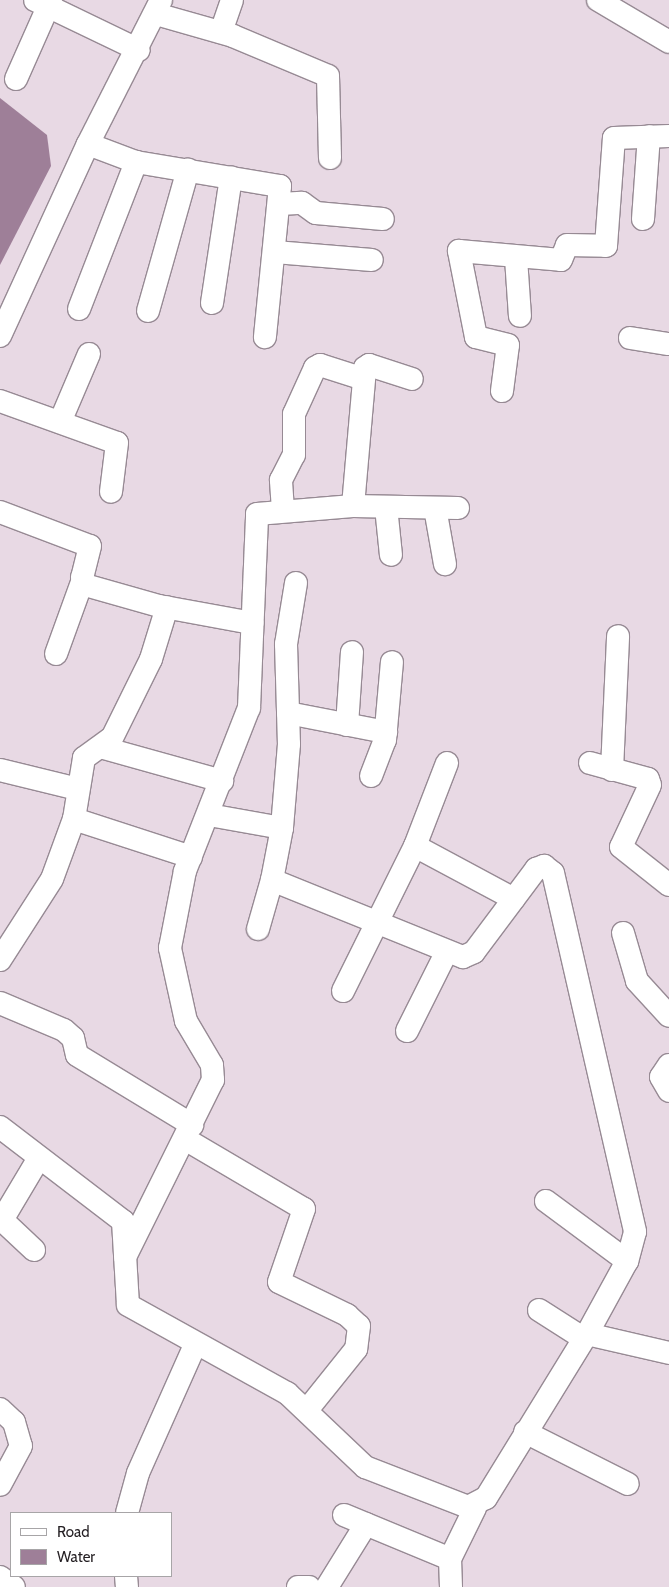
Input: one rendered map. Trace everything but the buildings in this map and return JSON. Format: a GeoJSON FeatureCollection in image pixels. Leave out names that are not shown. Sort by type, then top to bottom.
{"type":"FeatureCollection","features":[{"type":"Feature","properties":{"kind":"street"},"geometry":{"type":"LineString","coordinates":[[221,32],[232,0]]}},
{"type":"Feature","properties":{"kind":"street"},"geometry":{"type":"LineString","coordinates":[[598,0],[669,42]]}},
{"type":"Feature","properties":{"kind":"street"},"geometry":{"type":"LineString","coordinates":[[16,78],[45,2],[140,50]]}},
{"type":"Feature","properties":{"kind":"street"},"geometry":{"type":"LineString","coordinates":[[0,336],[88,144],[140,50],[158,7],[328,76],[330,158]]}},
{"type":"Feature","properties":{"kind":"street"},"geometry":{"type":"LineString","coordinates":[[502,391],[508,345],[476,337],[458,254],[463,250],[516,258],[562,260],[567,245],[606,246],[612,142],[618,136],[659,136],[643,218]]}},
{"type":"Feature","properties":{"kind":"street"},"geometry":{"type":"LineString","coordinates":[[88,144],[136,162],[278,184],[280,204],[266,337]]}},
{"type":"Feature","properties":{"kind":"street"},"geometry":{"type":"LineString","coordinates":[[79,309],[136,162]]}},
{"type":"Feature","properties":{"kind":"street"},"geometry":{"type":"LineString","coordinates":[[148,312],[188,170]]}},
{"type":"Feature","properties":{"kind":"street"},"geometry":{"type":"LineString","coordinates":[[212,303],[232,177]]}},
{"type":"Feature","properties":{"kind":"street"},"geometry":{"type":"LineString","coordinates":[[280,204],[302,203],[316,213],[383,219]]}},
{"type":"Feature","properties":{"kind":"street"},"geometry":{"type":"LineString","coordinates":[[274,252],[372,260]]}},
{"type":"Feature","properties":{"kind":"street"},"geometry":{"type":"LineString","coordinates":[[516,258],[520,316]]}},
{"type":"Feature","properties":{"kind":"street"},"geometry":{"type":"LineString","coordinates":[[630,338],[669,344]]}},
{"type":"Feature","properties":{"kind":"street"},"geometry":{"type":"LineString","coordinates":[[60,422],[89,354]]}},
{"type":"Feature","properties":{"kind":"street"},"geometry":{"type":"LineString","coordinates":[[283,510],[281,480],[294,455],[294,414],[315,368],[320,365],[364,379]]}},
{"type":"Feature","properties":{"kind":"street"},"geometry":{"type":"LineString","coordinates":[[353,506],[364,379],[369,365],[412,379]]}},
{"type":"Feature","properties":{"kind":"street"},"geometry":{"type":"LineString","coordinates":[[0,401],[117,443],[111,492]]}},
{"type":"Feature","properties":{"kind":"street"},"geometry":{"type":"LineString","coordinates":[[125,1257],[189,1132],[214,1072],[186,1021],[172,973],[173,922],[191,857],[209,815],[248,708],[257,514],[283,510],[353,506],[458,508]]}},
{"type":"Feature","properties":{"kind":"street"},"geometry":{"type":"LineString","coordinates":[[386,507],[392,555]]}},
{"type":"Feature","properties":{"kind":"street"},"geometry":{"type":"LineString","coordinates":[[435,508],[445,564]]}},
{"type":"Feature","properties":{"kind":"street"},"geometry":{"type":"LineString","coordinates":[[0,512],[90,546],[82,582],[56,654]]}},
{"type":"Feature","properties":{"kind":"street"},"geometry":{"type":"LineString","coordinates":[[82,582],[167,607],[252,623]]}},
{"type":"Feature","properties":{"kind":"street"},"geometry":{"type":"LineString","coordinates":[[258,929],[272,880],[282,828],[288,713],[286,644],[296,583]]}},
{"type":"Feature","properties":{"kind":"street"},"geometry":{"type":"LineString","coordinates":[[2,952],[52,879],[74,819],[84,758],[112,738],[147,667],[167,607]]}},
{"type":"Feature","properties":{"kind":"street"},"geometry":{"type":"LineString","coordinates":[[612,770],[618,636]]}},
{"type":"Feature","properties":{"kind":"street"},"geometry":{"type":"LineString","coordinates":[[348,725],[352,652]]}},
{"type":"Feature","properties":{"kind":"street"},"geometry":{"type":"LineString","coordinates":[[371,776],[386,732],[392,662]]}},
{"type":"Feature","properties":{"kind":"street"},"geometry":{"type":"LineString","coordinates":[[288,713],[386,732]]}},
{"type":"Feature","properties":{"kind":"street"},"geometry":{"type":"LineString","coordinates":[[100,747],[222,781]]}},
{"type":"Feature","properties":{"kind":"street"},"geometry":{"type":"LineString","coordinates":[[343,991],[415,846],[447,763]]}},
{"type":"Feature","properties":{"kind":"street"},"geometry":{"type":"LineString","coordinates":[[590,763],[650,782],[621,847],[669,885]]}},
{"type":"Feature","properties":{"kind":"street"},"geometry":{"type":"LineString","coordinates":[[0,770],[78,790]]}},
{"type":"Feature","properties":{"kind":"street"},"geometry":{"type":"LineString","coordinates":[[209,815],[282,828]]}},
{"type":"Feature","properties":{"kind":"street"},"geometry":{"type":"LineString","coordinates":[[74,819],[191,857]]}},
{"type":"Feature","properties":{"kind":"street"},"geometry":{"type":"LineString","coordinates":[[415,846],[514,899]]}},
{"type":"Feature","properties":{"kind":"street"},"geometry":{"type":"LineString","coordinates":[[272,880],[447,951],[470,957],[540,866],[553,873],[629,1202],[634,1240],[627,1260],[585,1336],[486,1498],[474,1508],[450,1558],[451,1587]]}},
{"type":"Feature","properties":{"kind":"street"},"geometry":{"type":"LineString","coordinates":[[623,933],[637,981],[669,1016]]}},
{"type":"Feature","properties":{"kind":"street"},"geometry":{"type":"LineString","coordinates":[[407,1031],[447,951]]}},
{"type":"Feature","properties":{"kind":"street"},"geometry":{"type":"LineString","coordinates":[[0,1003],[64,1030],[73,1038],[77,1056],[304,1209],[279,1282],[347,1315],[360,1326],[361,1339],[356,1349],[307,1410]]}},
{"type":"Feature","properties":{"kind":"street"},"geometry":{"type":"LineString","coordinates":[[669,1065],[661,1077],[669,1091]]}},
{"type":"Feature","properties":{"kind":"street"},"geometry":{"type":"LineString","coordinates":[[0,1127],[123,1222],[128,1305],[287,1393],[365,1467],[474,1508]]}},
{"type":"Feature","properties":{"kind":"street"},"geometry":{"type":"LineString","coordinates":[[34,1250],[2,1220],[39,1158]]}},
{"type":"Feature","properties":{"kind":"street"},"geometry":{"type":"LineString","coordinates":[[546,1201],[627,1260]]}},
{"type":"Feature","properties":{"kind":"street"},"geometry":{"type":"LineString","coordinates":[[539,1310],[585,1336],[669,1353]]}},
{"type":"Feature","properties":{"kind":"street"},"geometry":{"type":"LineString","coordinates":[[127,1512],[138,1473],[196,1343]]}},
{"type":"Feature","properties":{"kind":"street"},"geometry":{"type":"LineString","coordinates":[[0,1409],[14,1422],[21,1446],[0,1485]]}},
{"type":"Feature","properties":{"kind":"street"},"geometry":{"type":"LineString","coordinates":[[525,1432],[628,1484]]}},
{"type":"Feature","properties":{"kind":"street"},"geometry":{"type":"LineString","coordinates":[[344,1515],[450,1558]]}},
{"type":"Feature","properties":{"kind":"street"},"geometry":{"type":"LineString","coordinates":[[327,1587],[366,1524]]}},
{"type":"Feature","properties":{"kind":"street"},"geometry":{"type":"LineString","coordinates":[[0,1577],[14,1587]]}},
{"type":"Feature","properties":{"kind":"street"},"geometry":{"type":"LineString","coordinates":[[298,1587],[309,1587]]}},
{"type":"Feature","properties":{"kind":"water"},"geometry":{"type":"Polygon","coordinates":[[[0,98],[47,135],[51,166],[0,265],[0,98]]]}}]}
